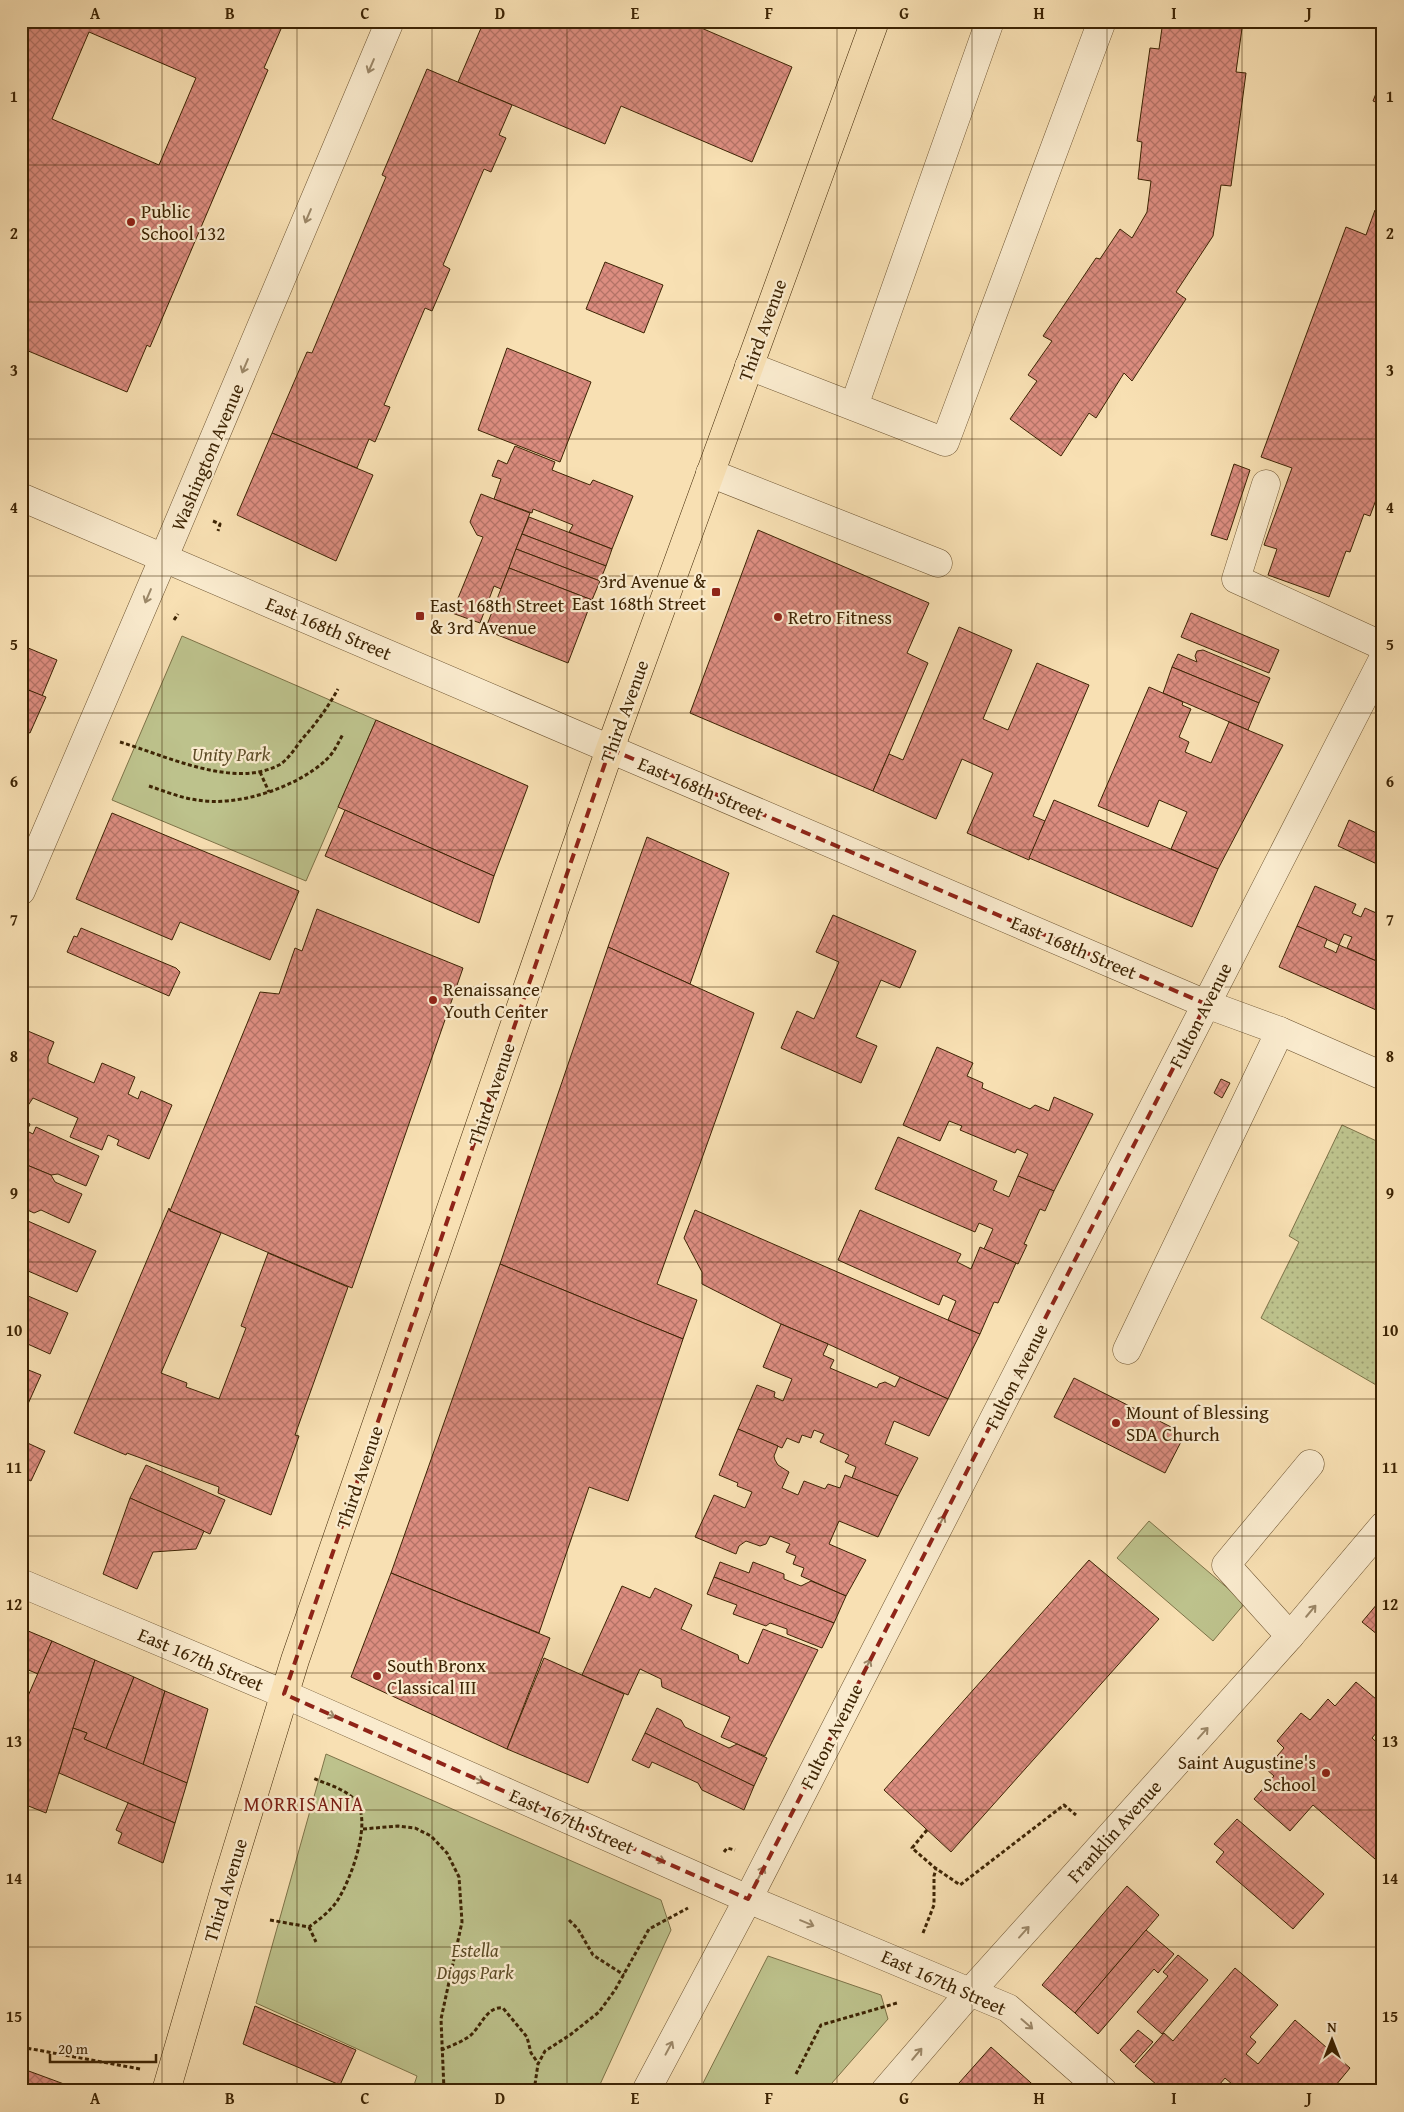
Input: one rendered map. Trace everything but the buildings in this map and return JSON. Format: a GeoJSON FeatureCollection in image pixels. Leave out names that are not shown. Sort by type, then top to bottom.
{"type":"FeatureCollection","features":[{"type":"Feature","properties":{"kind":"main road","name":"Third Avenue"},"geometry":{"type":"LineString","coordinates":[[168,2082],[284,1694],[610,749],[875,21]]}},
{"type":"Feature","properties":{"kind":"street","name":"Washington Avenue"},"geometry":{"type":"LineString","coordinates":[[21,891],[164,558],[390,21]]}},
{"type":"Feature","properties":{"kind":"street"},"geometry":{"type":"LineString","coordinates":[[854,406],[990,21]]}},
{"type":"Feature","properties":{"kind":"street"},"geometry":{"type":"LineString","coordinates":[[750,366],[945,442],[1102,21]]}},
{"type":"Feature","properties":{"kind":"street"},"geometry":{"type":"LineString","coordinates":[[710,473],[938,563]]}},
{"type":"Feature","properties":{"kind":"street"},"geometry":{"type":"LineString","coordinates":[[1266,484],[1236,579],[1383,646]]}},
{"type":"Feature","properties":{"kind":"street","name":"East 168th Street"},"geometry":{"type":"LineString","coordinates":[[24,506],[164,558],[1206,1004],[1280,1031],[1383,1076]]}},
{"type":"Feature","properties":{"kind":"street","name":"Fulton Avenue"},"geometry":{"type":"LineString","coordinates":[[646,2091],[748,1899],[1383,658]]}},
{"type":"Feature","properties":{"kind":"street"},"geometry":{"type":"LineString","coordinates":[[1127,1350],[1280,1031]]}},
{"type":"Feature","properties":{"kind":"street"},"geometry":{"type":"LineString","coordinates":[[1290,1636],[1226,1565],[1310,1464]]}},
{"type":"Feature","properties":{"kind":"street","name":"Franklin Avenue"},"geometry":{"type":"LineString","coordinates":[[885,2091],[970,1991],[1290,1636],[1383,1526]]}},
{"type":"Feature","properties":{"kind":"street","name":"East 167th Street"},"geometry":{"type":"LineString","coordinates":[[21,1583],[284,1694],[748,1899],[1008,2008],[1103,2091]]}},
{"type":"Feature","properties":{"kind":"path"},"geometry":{"type":"LineString","coordinates":[[210,519],[220,524],[218,531]]}},
{"type":"Feature","properties":{"kind":"path"},"geometry":{"type":"LineString","coordinates":[[120,742],[208,771],[226,774],[260,772],[281,764],[314,726],[338,689]]}},
{"type":"Feature","properties":{"kind":"path"},"geometry":{"type":"LineString","coordinates":[[149,786],[198,800],[239,800],[269,792],[308,773],[326,760],[344,734]]}},
{"type":"Feature","properties":{"kind":"path"},"geometry":{"type":"LineString","coordinates":[[260,772],[269,792]]}},
{"type":"Feature","properties":{"kind":"path"},"geometry":{"type":"LineString","coordinates":[[309,1928],[325,1915],[339,1898],[351,1870],[363,1829],[362,1813],[355,1799],[334,1786],[313,1778]]}},
{"type":"Feature","properties":{"kind":"path"},"geometry":{"type":"LineString","coordinates":[[927,1830],[912,1848],[936,1869],[960,1884],[1064,1805],[1076,1815]]}},
{"type":"Feature","properties":{"kind":"path"},"geometry":{"type":"LineString","coordinates":[[363,1829],[398,1826],[415,1828],[432,1836],[447,1853],[459,1878],[462,1922],[441,2019],[441,2050],[444,2090],[463,2091]]}},
{"type":"Feature","properties":{"kind":"path"},"geometry":{"type":"LineString","coordinates":[[723,1855],[727,1848],[735,1850]]}},
{"type":"Feature","properties":{"kind":"path"},"geometry":{"type":"LineString","coordinates":[[923,1933],[934,1905],[934,1876],[936,1869]]}},
{"type":"Feature","properties":{"kind":"path"},"geometry":{"type":"LineString","coordinates":[[534,2091],[538,2064],[545,2051],[570,2035],[599,2012],[616,1990],[649,1929],[690,1907]]}},
{"type":"Feature","properties":{"kind":"path"},"geometry":{"type":"LineString","coordinates":[[270,1920],[309,1928]]}},
{"type":"Feature","properties":{"kind":"path"},"geometry":{"type":"LineString","coordinates":[[570,1920],[578,1929],[593,1954],[624,1974]]}},
{"type":"Feature","properties":{"kind":"path"},"geometry":{"type":"LineString","coordinates":[[309,1928],[316,1942]]}},
{"type":"Feature","properties":{"kind":"path"},"geometry":{"type":"LineString","coordinates":[[796,2074],[821,2025],[897,2003]]}},
{"type":"Feature","properties":{"kind":"path"},"geometry":{"type":"LineString","coordinates":[[441,2050],[459,2043],[471,2035],[487,2014],[498,2007],[503,2008],[528,2037],[531,2053],[538,2064]]}},
{"type":"Feature","properties":{"kind":"path"},"geometry":{"type":"LineString","coordinates":[[21,2047],[168,2082]]}},
{"type":"Feature","properties":{"kind":"highlighted area"},"geometry":{"type":"Polygon","coordinates":[[[610,749],[1206,1004],[748,1899],[284,1694],[610,749]]]}},
{"type":"Feature","properties":{"kind":"green space","name":"Unity Park"},"geometry":{"type":"Polygon","coordinates":[[[182,636],[376,720],[306,881],[112,800],[182,636]]]}},
{"type":"Feature","properties":{"kind":"green space"},"geometry":{"type":"Polygon","coordinates":[[[1342,1125],[1383,1144],[1383,1389],[1261,1318],[1299,1242],[1289,1236],[1342,1125]]]}},
{"type":"Feature","properties":{"kind":"green space"},"geometry":{"type":"Polygon","coordinates":[[[1149,1521],[1245,1603],[1213,1641],[1117,1558],[1149,1521]]]}},
{"type":"Feature","properties":{"kind":"green space","name":"Estella Diggs Park"},"geometry":{"type":"Polygon","coordinates":[[[326,1754],[661,1900],[671,1930],[597,2091],[412,2091],[417,2076],[256,2003],[326,1754]]]}},
{"type":"Feature","properties":{"kind":"green space"},"geometry":{"type":"Polygon","coordinates":[[[768,1956],[881,1995],[888,2019],[825,2091],[699,2091],[768,1956]]]}},
{"type":"Feature","properties":{"kind":"place","name":"Public School 132"},"geometry":{"type":"Point","coordinates":[131,222]}},
{"type":"Feature","properties":{"kind":"place","name":"3rd Avenue & East 168th Street"},"geometry":{"type":"Point","coordinates":[716,592]}},
{"type":"Feature","properties":{"kind":"place","name":"East 168th Street & 3rd Avenue"},"geometry":{"type":"Point","coordinates":[420,616]}},
{"type":"Feature","properties":{"kind":"place","name":"Retro Fitness"},"geometry":{"type":"Point","coordinates":[778,617]}},
{"type":"Feature","properties":{"kind":"place","name":"Renaissance Youth Center"},"geometry":{"type":"Point","coordinates":[433,1000]}},
{"type":"Feature","properties":{"kind":"place","name":"Mount of Blessing SDA Church"},"geometry":{"type":"Point","coordinates":[1116,1423]}},
{"type":"Feature","properties":{"kind":"place","name":"South Bronx Classical III"},"geometry":{"type":"Point","coordinates":[377,1676]}},
{"type":"Feature","properties":{"kind":"place","name":"Saint Augustine's School"},"geometry":{"type":"Point","coordinates":[1326,1773]}},
{"type":"Feature","properties":{"kind":"district","name":"MORRISANIA"},"geometry":{"type":"Point","coordinates":[304,1803]}}]}
